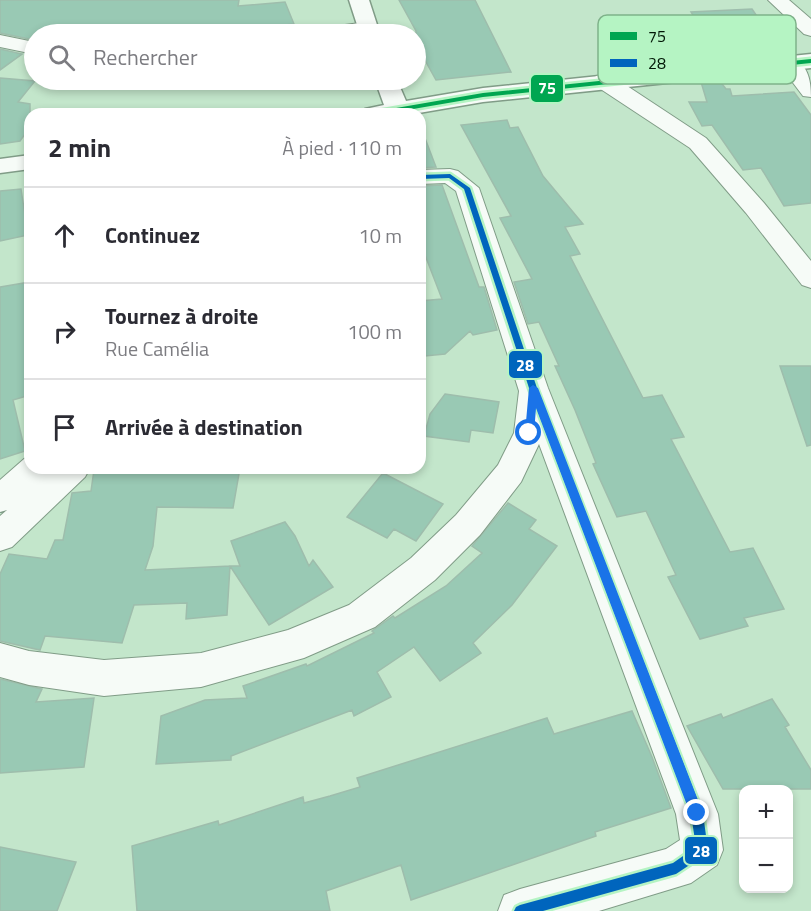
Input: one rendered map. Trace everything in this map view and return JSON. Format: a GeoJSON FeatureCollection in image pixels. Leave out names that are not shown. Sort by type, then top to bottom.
{"type":"FeatureCollection","features":[{"type":"Feature","properties":{"kind":"street"},"geometry":{"type":"LineString","coordinates":[[359,0],[366,24]]}},
{"type":"Feature","properties":{"kind":"street"},"geometry":{"type":"LineString","coordinates":[[778,0],[794,15]]}},
{"type":"Feature","properties":{"kind":"street"},"geometry":{"type":"LineString","coordinates":[[796,16],[811,30]]}},
{"type":"Feature","properties":{"kind":"street"},"geometry":{"type":"LineString","coordinates":[[0,41],[24,46]]}},
{"type":"Feature","properties":{"kind":"street"},"geometry":{"type":"LineString","coordinates":[[796,62],[811,61]]}},
{"type":"Feature","properties":{"kind":"street"},"geometry":{"type":"LineString","coordinates":[[796,73],[811,91]]}},
{"type":"Feature","properties":{"kind":"street"},"geometry":{"type":"LineString","coordinates":[[402,108],[442,100],[598,82]]}},
{"type":"Feature","properties":{"kind":"street"},"geometry":{"type":"LineString","coordinates":[[609,84],[698,143],[755,208],[811,279]]}},
{"type":"Feature","properties":{"kind":"street"},"geometry":{"type":"LineString","coordinates":[[390,90],[397,108]]}},
{"type":"Feature","properties":{"kind":"street"},"geometry":{"type":"LineString","coordinates":[[0,166],[24,163]]}},
{"type":"Feature","properties":{"kind":"street"},"geometry":{"type":"LineString","coordinates":[[426,177],[450,176],[467,188],[533,388],[697,813],[702,850],[676,868],[520,911]]}},
{"type":"Feature","properties":{"kind":"street"},"geometry":{"type":"LineString","coordinates":[[0,660],[28,668],[104,678],[201,670],[291,646],[362,616],[423,569],[468,525],[510,473],[529,433],[533,388]]}},
{"type":"Feature","properties":{"kind":"street"},"geometry":{"type":"LineString","coordinates":[[0,499],[28,474]]}},
{"type":"Feature","properties":{"kind":"street"},"geometry":{"type":"LineString","coordinates":[[0,537],[68,474]]}},
{"type":"Feature","properties":{"kind":"building"},"geometry":{"type":"Polygon","coordinates":[[[0,0],[239,0],[238,6],[285,2],[294,24],[24,24],[24,38],[0,33],[0,0]]]}},
{"type":"Feature","properties":{"kind":"building"},"geometry":{"type":"Polygon","coordinates":[[[399,0],[475,0],[511,72],[436,80],[426,62],[426,24],[412,24],[399,0]]]}},
{"type":"Feature","properties":{"kind":"building"},"geometry":{"type":"Polygon","coordinates":[[[752,9],[756,15],[693,15],[691,12],[752,9]]]}},
{"type":"Feature","properties":{"kind":"building"},"geometry":{"type":"Polygon","coordinates":[[[0,49],[22,54],[0,70],[0,49]]]}},
{"type":"Feature","properties":{"kind":"building"},"geometry":{"type":"Polygon","coordinates":[[[0,78],[24,80],[24,90],[28,90],[18,102],[30,104],[30,108],[24,108],[24,135],[20,141],[0,144],[0,78]]]}},
{"type":"Feature","properties":{"kind":"building"},"geometry":{"type":"Polygon","coordinates":[[[702,84],[722,84],[726,89],[730,89],[732,96],[794,92],[811,115],[811,203],[784,206],[761,168],[743,170],[712,125],[702,126],[689,102],[707,102],[702,84]]]}},
{"type":"Feature","properties":{"kind":"building"},"geometry":{"type":"Polygon","coordinates":[[[507,120],[510,128],[518,127],[543,176],[583,224],[565,227],[580,254],[570,256],[643,398],[662,395],[684,437],[671,439],[730,552],[753,548],[784,609],[744,618],[748,626],[700,639],[668,577],[676,575],[646,511],[617,517],[593,464],[596,463],[555,366],[559,366],[539,322],[528,324],[514,282],[532,279],[500,218],[511,216],[461,125],[507,120]]]}},
{"type":"Feature","properties":{"kind":"building"},"geometry":{"type":"Polygon","coordinates":[[[426,141],[436,167],[426,168],[426,141]]]}},
{"type":"Feature","properties":{"kind":"building"},"geometry":{"type":"Polygon","coordinates":[[[442,185],[479,287],[484,287],[497,330],[473,335],[470,331],[445,354],[426,356],[426,300],[442,299],[426,258],[426,186],[442,185]]]}},
{"type":"Feature","properties":{"kind":"building"},"geometry":{"type":"Polygon","coordinates":[[[21,189],[24,236],[0,241],[0,191],[21,189]]]}},
{"type":"Feature","properties":{"kind":"building"},"geometry":{"type":"Polygon","coordinates":[[[24,283],[24,397],[13,400],[24,451],[0,459],[0,287],[24,283]]]}},
{"type":"Feature","properties":{"kind":"building"},"geometry":{"type":"Polygon","coordinates":[[[780,366],[811,366],[811,445],[807,446],[780,366]]]}},
{"type":"Feature","properties":{"kind":"building"},"geometry":{"type":"Polygon","coordinates":[[[445,394],[499,402],[493,433],[471,430],[469,442],[426,436],[430,414],[445,394]]]}},
{"type":"Feature","properties":{"kind":"building"},"geometry":{"type":"Polygon","coordinates":[[[93,474],[239,474],[233,508],[157,507],[153,546],[145,570],[230,566],[227,615],[186,619],[187,603],[134,605],[122,643],[45,636],[40,650],[0,641],[0,574],[9,554],[47,559],[55,540],[63,540],[72,493],[91,491],[93,474]]]}},
{"type":"Feature","properties":{"kind":"building"},"geometry":{"type":"Polygon","coordinates":[[[382,474],[443,504],[416,541],[394,529],[387,538],[347,517],[382,474]]]}},
{"type":"Feature","properties":{"kind":"building"},"geometry":{"type":"Polygon","coordinates":[[[508,503],[536,520],[529,529],[557,546],[512,605],[473,643],[481,653],[440,681],[414,647],[377,672],[391,697],[354,716],[352,710],[231,756],[231,760],[156,764],[161,716],[205,700],[247,698],[243,686],[306,664],[307,666],[374,633],[372,631],[393,616],[395,618],[446,586],[482,553],[472,546],[508,503]]]}},
{"type":"Feature","properties":{"kind":"building"},"geometry":{"type":"Polygon","coordinates":[[[285,522],[295,536],[309,566],[313,560],[333,587],[269,625],[230,566],[240,566],[231,541],[285,522]]]}},
{"type":"Feature","properties":{"kind":"building"},"geometry":{"type":"Polygon","coordinates":[[[0,679],[42,689],[36,702],[94,698],[84,767],[0,773],[0,679]]]}},
{"type":"Feature","properties":{"kind":"building"},"geometry":{"type":"Polygon","coordinates":[[[772,699],[789,725],[785,727],[811,770],[811,789],[793,789],[793,785],[739,785],[739,789],[723,789],[687,726],[721,714],[723,718],[772,699]]]}},
{"type":"Feature","properties":{"kind":"building"},"geometry":{"type":"Polygon","coordinates":[[[632,711],[671,808],[595,832],[596,836],[411,900],[401,865],[326,891],[330,911],[137,911],[132,846],[218,821],[219,825],[303,797],[304,803],[360,787],[357,778],[547,718],[554,734],[632,711]]]}},
{"type":"Feature","properties":{"kind":"building"},"geometry":{"type":"Polygon","coordinates":[[[0,847],[76,862],[57,911],[0,911],[0,847]]]}},
{"type":"Feature","properties":{"kind":"transit line","name":"75"},"geometry":{"type":"LineString","coordinates":[[796,63],[811,61]]}},
{"type":"Feature","properties":{"kind":"transit line","name":"75"},"geometry":{"type":"LineString","coordinates":[[408,108],[483,95],[598,83]]}},
{"type":"Feature","properties":{"kind":"transit line","name":"28"},"geometry":{"type":"LineString","coordinates":[[426,177],[450,176],[467,188],[533,388],[697,814],[702,850],[676,868],[520,911]]}},
{"type":"Feature","properties":{"kind":"route"},"geometry":{"type":"LineString","coordinates":[[529,433],[533,388],[697,813]]}}]}
